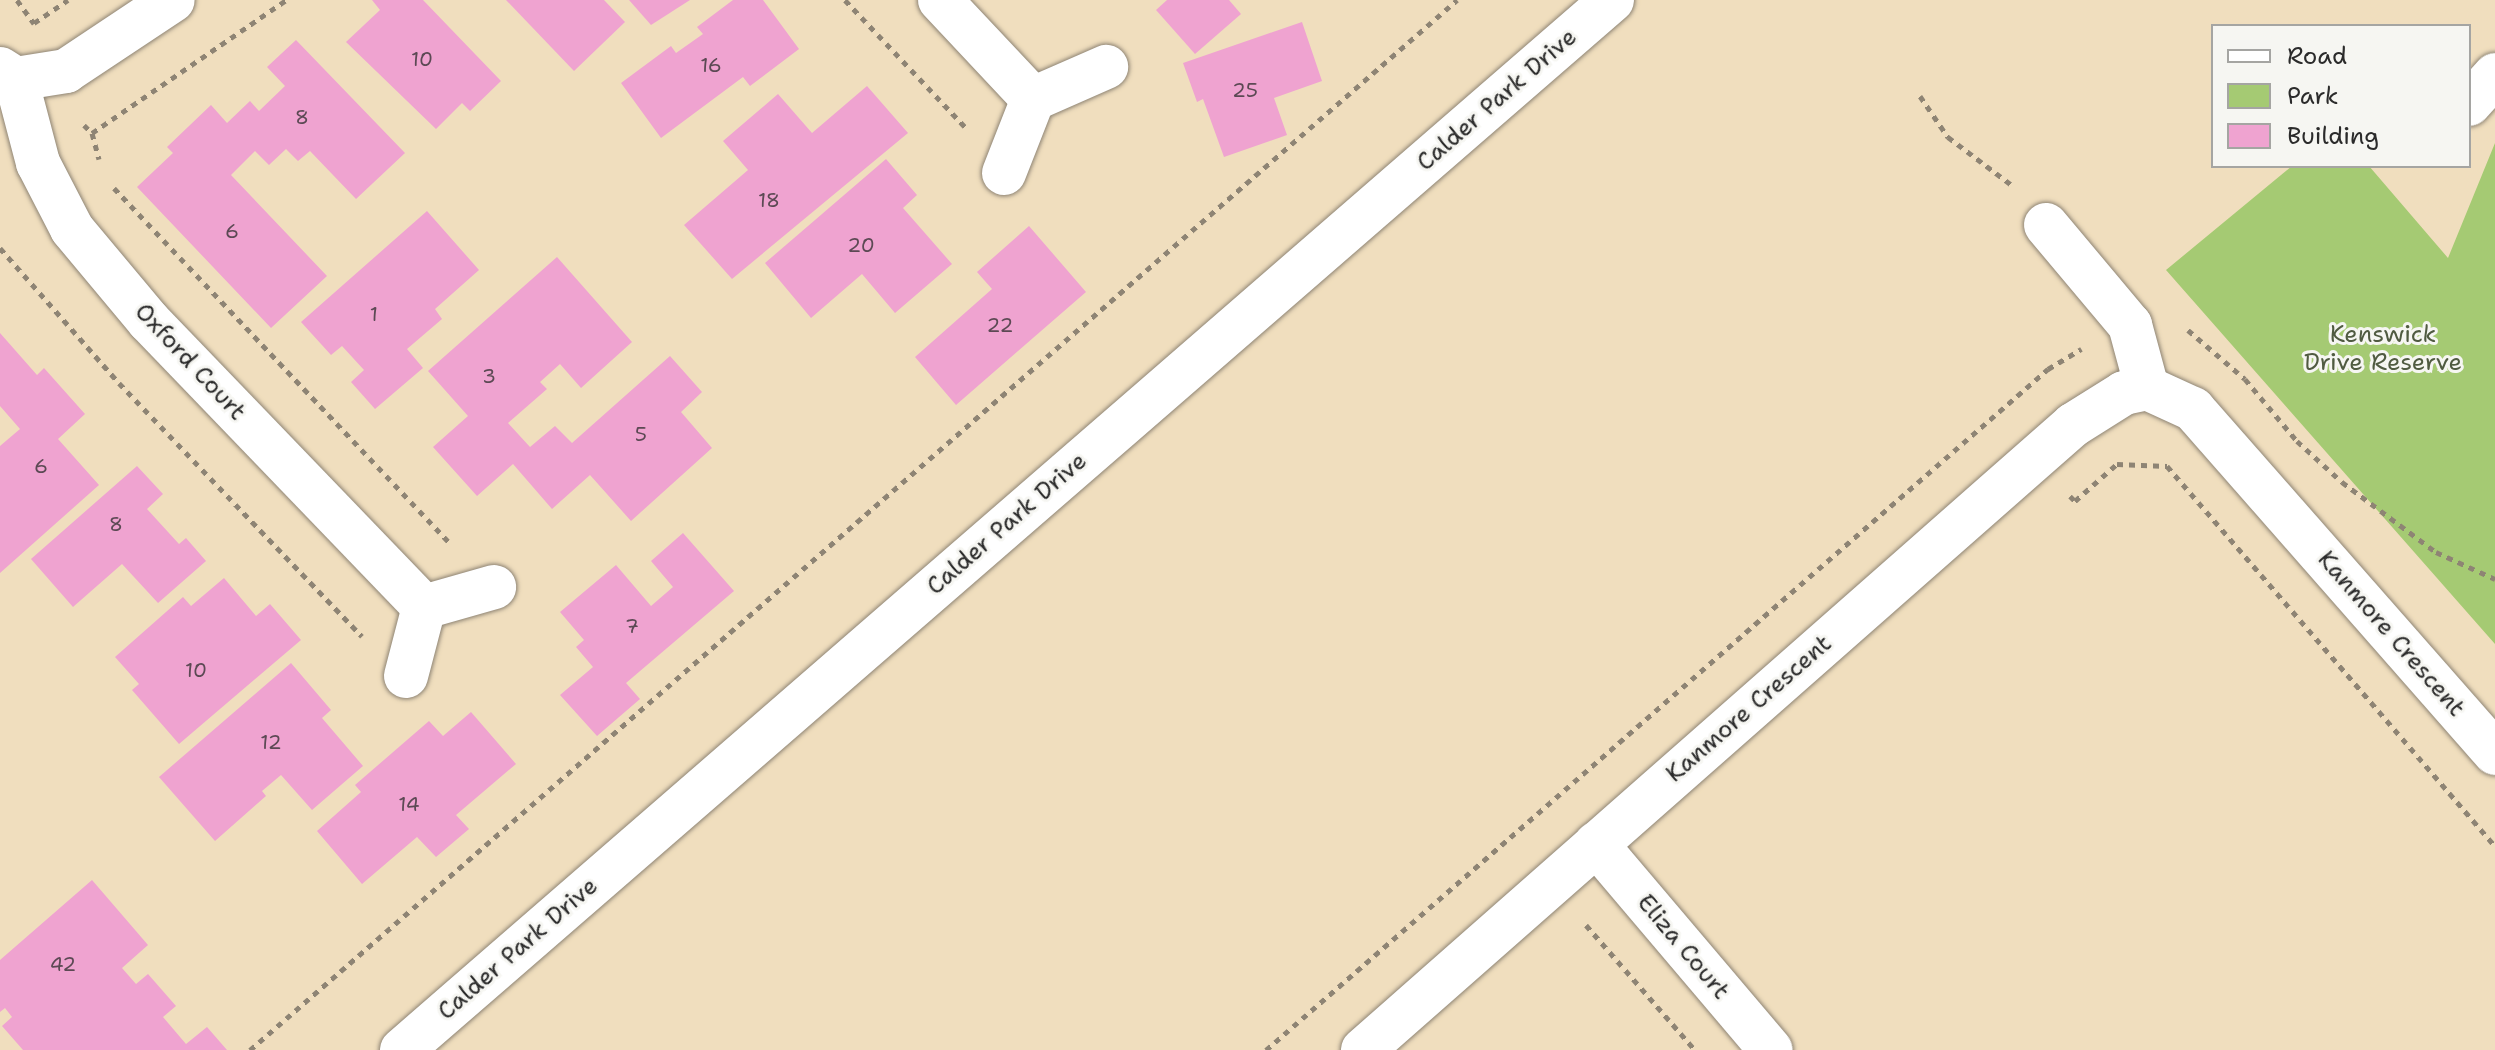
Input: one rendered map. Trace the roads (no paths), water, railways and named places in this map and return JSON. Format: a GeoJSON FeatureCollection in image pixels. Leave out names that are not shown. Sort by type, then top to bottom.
{"type":"FeatureCollection","features":[{"type":"Feature","properties":{"kind":"street"},"geometry":{"type":"LineString","coordinates":[[8,74],[66,71],[173,0]]}},
{"type":"Feature","properties":{"kind":"street"},"geometry":{"type":"LineString","coordinates":[[940,0],[1033,99]]}},
{"type":"Feature","properties":{"kind":"street","name":"Calder Park Drive"},"geometry":{"type":"LineString","coordinates":[[402,1050],[1612,0]]}},
{"type":"Feature","properties":{"kind":"street"},"geometry":{"type":"LineString","coordinates":[[1004,173],[1033,99],[1106,67]]}},
{"type":"Feature","properties":{"kind":"street","name":"Oxford Court"},"geometry":{"type":"LineString","coordinates":[[8,74],[38,163],[72,229],[149,321],[424,607]]}},
{"type":"Feature","properties":{"kind":"street"},"geometry":{"type":"LineString","coordinates":[[2471,102],[2495,75]]}},
{"type":"Feature","properties":{"kind":"street"},"geometry":{"type":"LineString","coordinates":[[2046,225],[2130,325],[2147,388]]}},
{"type":"Feature","properties":{"kind":"street","name":"Kanmore Crescent"},"geometry":{"type":"LineString","coordinates":[[1363,1050],[2035,457],[2100,405],[2147,388],[2171,394],[2216,432],[2495,753]]}},
{"type":"Feature","properties":{"kind":"street"},"geometry":{"type":"LineString","coordinates":[[406,676],[424,607],[494,587]]}},
{"type":"Feature","properties":{"kind":"street","name":"Eliza Court"},"geometry":{"type":"LineString","coordinates":[[1596,844],[1771,1050]]}},
{"type":"Feature","properties":{"kind":"park label","name":"Kenswick Drive Reserve"},"geometry":{"type":"Point","coordinates":[2383,349]}}]}
